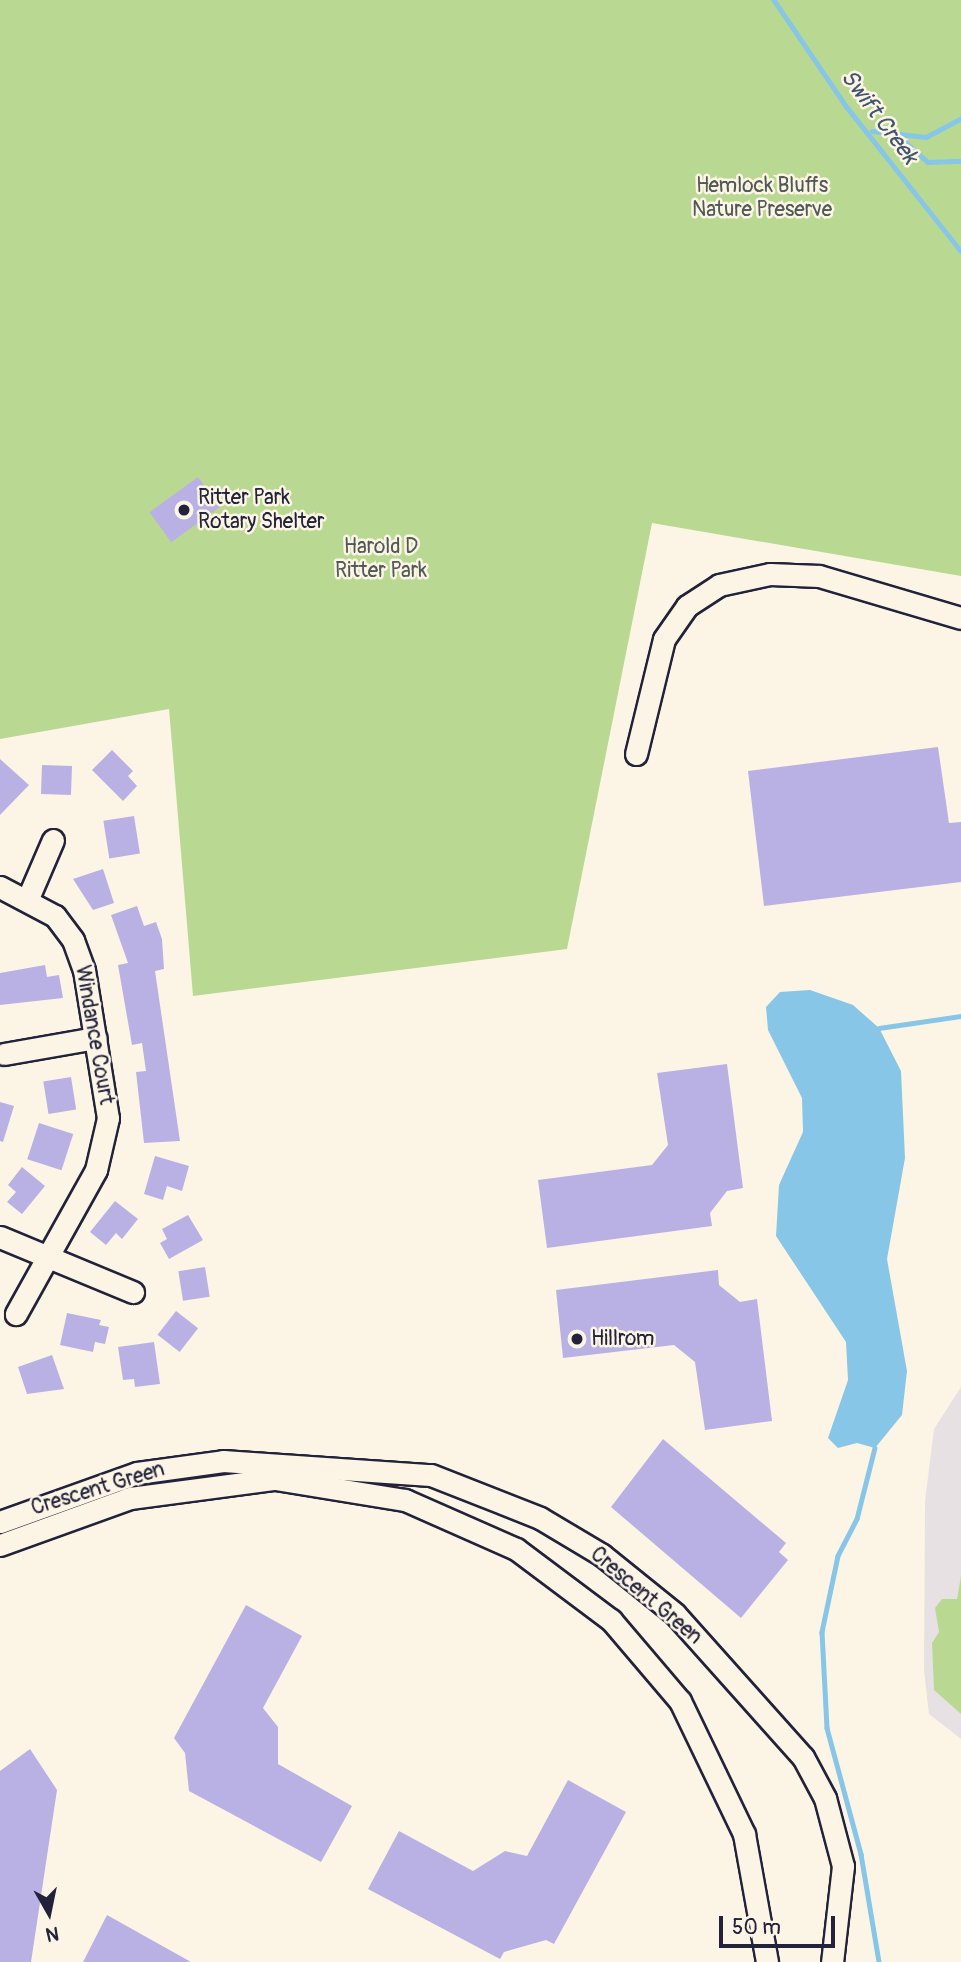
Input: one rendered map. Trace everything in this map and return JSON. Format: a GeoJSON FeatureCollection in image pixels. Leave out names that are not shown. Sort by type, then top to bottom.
{"type":"FeatureCollection","features":[{"type":"Feature","properties":{"kind":"street"},"geometry":{"type":"LineString","coordinates":[[636,754],[664,639],[687,606],[719,585],[770,574],[819,576],[961,618]]}},
{"type":"Feature","properties":{"kind":"street"},"geometry":{"type":"LineString","coordinates":[[28,898],[53,840]]}},
{"type":"Feature","properties":{"kind":"street","name":"Windance Court"},"geometry":{"type":"LineString","coordinates":[[0,887],[28,898],[55,916],[73,940],[96,1038],[107,1100],[103,1152],[16,1314]]}},
{"type":"Feature","properties":{"kind":"street"},"geometry":{"type":"LineString","coordinates":[[4,1055],[96,1038]]}},
{"type":"Feature","properties":{"kind":"street"},"geometry":{"type":"LineString","coordinates":[[0,1237],[49,1252],[133,1292]]}},
{"type":"Feature","properties":{"kind":"street","name":"Crescent Green"},"geometry":{"type":"LineString","coordinates":[[0,1522],[137,1473],[223,1461],[431,1475],[540,1518],[602,1555],[675,1614],[803,1757],[824,1798],[843,1866],[832,1962]]}},
{"type":"Feature","properties":{"kind":"street","name":"Crescent Green"},"geometry":{"type":"LineString","coordinates":[[0,1545],[130,1498],[275,1479],[405,1500],[516,1549],[611,1620],[680,1701],[744,1834],[767,1962]]}},
{"type":"Feature","properties":{"kind":"shaded area"},"geometry":{"type":"Polygon","coordinates":[[[961,1387],[961,1739],[929,1714],[924,1671],[925,1501],[934,1429],[961,1387]]]}},
{"type":"Feature","properties":{"kind":"green space"},"geometry":{"type":"Polygon","coordinates":[[[0,0],[961,0],[961,576],[652,523],[567,949],[193,996],[169,709],[0,739],[0,0]]]}},
{"type":"Feature","properties":{"kind":"green space"},"geometry":{"type":"Polygon","coordinates":[[[961,1576],[961,1714],[934,1690],[932,1643],[939,1632],[935,1608],[942,1599],[957,1599],[961,1576]]]}},
{"type":"Feature","properties":{"kind":"water"},"geometry":{"type":"Polygon","coordinates":[[[810,990],[853,1005],[879,1028],[901,1071],[905,1158],[887,1259],[907,1371],[902,1415],[875,1448],[857,1443],[838,1448],[828,1438],[848,1380],[846,1342],[776,1236],[779,1185],[803,1132],[802,1098],[768,1030],[766,1007],[780,992],[810,990]]]}},
{"type":"Feature","properties":{"kind":"building","name":"Ritter Park Rotary Shelter"},"geometry":{"type":"Polygon","coordinates":[[[198,477],[220,507],[171,542],[149,512],[198,477]]]}},
{"type":"Feature","properties":{"kind":"building"},"geometry":{"type":"Polygon","coordinates":[[[938,747],[949,823],[961,822],[961,882],[764,906],[748,771],[938,747]]]}},
{"type":"Feature","properties":{"kind":"building"},"geometry":{"type":"Polygon","coordinates":[[[112,750],[133,771],[128,776],[137,786],[123,801],[92,770],[112,750]]]}},
{"type":"Feature","properties":{"kind":"building"},"geometry":{"type":"Polygon","coordinates":[[[0,759],[29,785],[0,815],[0,759]]]}},
{"type":"Feature","properties":{"kind":"building"},"geometry":{"type":"Polygon","coordinates":[[[42,765],[72,766],[71,795],[41,794],[42,765]]]}},
{"type":"Feature","properties":{"kind":"building"},"geometry":{"type":"Polygon","coordinates":[[[134,816],[140,854],[109,858],[103,821],[134,816]]]}},
{"type":"Feature","properties":{"kind":"building"},"geometry":{"type":"Polygon","coordinates":[[[103,869],[114,903],[93,910],[73,879],[103,869]]]}},
{"type":"Feature","properties":{"kind":"building"},"geometry":{"type":"Polygon","coordinates":[[[137,906],[144,926],[156,922],[162,939],[164,969],[155,971],[180,1141],[144,1143],[136,1072],[146,1071],[142,1043],[132,1045],[118,965],[128,963],[111,915],[137,906]]]}},
{"type":"Feature","properties":{"kind":"building"},"geometry":{"type":"Polygon","coordinates":[[[45,965],[47,977],[59,975],[63,998],[0,1005],[0,973],[45,965]]]}},
{"type":"Feature","properties":{"kind":"building"},"geometry":{"type":"Polygon","coordinates":[[[727,1064],[743,1188],[727,1191],[710,1213],[712,1226],[547,1248],[538,1180],[652,1165],[668,1145],[657,1073],[727,1064]]]}},
{"type":"Feature","properties":{"kind":"building"},"geometry":{"type":"Polygon","coordinates":[[[71,1077],[76,1110],[49,1114],[43,1081],[71,1077]]]}},
{"type":"Feature","properties":{"kind":"building"},"geometry":{"type":"Polygon","coordinates":[[[0,1102],[14,1106],[3,1142],[0,1141],[0,1102]]]}},
{"type":"Feature","properties":{"kind":"building"},"geometry":{"type":"Polygon","coordinates":[[[39,1123],[73,1134],[61,1170],[27,1159],[39,1123]]]}},
{"type":"Feature","properties":{"kind":"building"},"geometry":{"type":"Polygon","coordinates":[[[155,1156],[189,1166],[182,1191],[167,1186],[163,1200],[144,1194],[155,1156]]]}},
{"type":"Feature","properties":{"kind":"building"},"geometry":{"type":"Polygon","coordinates":[[[22,1167],[45,1186],[22,1214],[7,1202],[16,1192],[8,1185],[22,1167]]]}},
{"type":"Feature","properties":{"kind":"building"},"geometry":{"type":"Polygon","coordinates":[[[115,1201],[138,1219],[122,1239],[116,1233],[106,1245],[90,1232],[115,1201]]]}},
{"type":"Feature","properties":{"kind":"building"},"geometry":{"type":"Polygon","coordinates":[[[188,1215],[203,1240],[169,1259],[160,1243],[167,1239],[162,1229],[188,1215]]]}},
{"type":"Feature","properties":{"kind":"building"},"geometry":{"type":"Polygon","coordinates":[[[205,1267],[210,1297],[183,1301],[178,1271],[205,1267]]]}},
{"type":"Feature","properties":{"kind":"building"},"geometry":{"type":"Polygon","coordinates":[[[718,1270],[719,1285],[740,1302],[757,1299],[772,1421],[705,1430],[695,1362],[674,1345],[563,1358],[556,1290],[718,1270]]]}},
{"type":"Feature","properties":{"kind":"building"},"geometry":{"type":"Polygon","coordinates":[[[176,1311],[198,1328],[180,1352],[158,1335],[176,1311]]]}},
{"type":"Feature","properties":{"kind":"building"},"geometry":{"type":"Polygon","coordinates":[[[67,1313],[101,1320],[99,1325],[109,1327],[105,1344],[95,1342],[93,1352],[60,1345],[67,1313]]]}},
{"type":"Feature","properties":{"kind":"building"},"geometry":{"type":"Polygon","coordinates":[[[154,1342],[160,1384],[135,1387],[134,1379],[123,1380],[118,1347],[154,1342]]]}},
{"type":"Feature","properties":{"kind":"building"},"geometry":{"type":"Polygon","coordinates":[[[52,1355],[64,1389],[27,1394],[18,1367],[52,1355]]]}},
{"type":"Feature","properties":{"kind":"building"},"geometry":{"type":"Polygon","coordinates":[[[663,1439],[786,1543],[779,1552],[788,1560],[741,1618],[611,1507],[663,1439]]]}},
{"type":"Feature","properties":{"kind":"building"},"geometry":{"type":"Polygon","coordinates":[[[246,1605],[302,1636],[263,1708],[278,1727],[278,1764],[352,1806],[321,1862],[189,1791],[185,1753],[174,1738],[246,1605]]]}},
{"type":"Feature","properties":{"kind":"building"},"geometry":{"type":"Polygon","coordinates":[[[30,1749],[57,1790],[31,1962],[0,1962],[0,1771],[30,1749]]]}},
{"type":"Feature","properties":{"kind":"building"},"geometry":{"type":"Polygon","coordinates":[[[568,1780],[626,1812],[554,1944],[546,1940],[504,1952],[500,1959],[368,1889],[399,1831],[473,1871],[505,1851],[527,1856],[568,1780]]]}},
{"type":"Feature","properties":{"kind":"building"},"geometry":{"type":"Polygon","coordinates":[[[107,1915],[191,1962],[83,1962],[107,1915]]]}},
{"type":"Feature","properties":{"kind":"waterway","name":"Swift Creek"},"geometry":{"type":"LineString","coordinates":[[774,0],[846,106],[961,251]]}},
{"type":"Feature","properties":{"kind":"waterway","name":"Swift Creek"},"geometry":{"type":"LineString","coordinates":[[872,131],[926,137],[961,118]]}},
{"type":"Feature","properties":{"kind":"waterway","name":"Swift Creek"},"geometry":{"type":"LineString","coordinates":[[894,132],[928,162],[961,161]]}},
{"type":"Feature","properties":{"kind":"waterway"},"geometry":{"type":"LineString","coordinates":[[879,1028],[961,1016]]}},
{"type":"Feature","properties":{"kind":"waterway"},"geometry":{"type":"LineString","coordinates":[[875,1448],[857,1519],[838,1556],[822,1632],[827,1728],[861,1854],[879,1962]]}},
{"type":"Feature","properties":{"kind":"place","name":"Ritter Park Rotary Shelter"},"geometry":{"type":"Point","coordinates":[184,510]}},
{"type":"Feature","properties":{"kind":"place","name":"Hillrom"},"geometry":{"type":"Point","coordinates":[577,1339]}},
{"type":"Feature","properties":{"kind":"park label","name":"Hemlock Bluffs Nature Preserve"},"geometry":{"type":"Point","coordinates":[762,198]}},
{"type":"Feature","properties":{"kind":"park label","name":"Harold D Ritter Park"},"geometry":{"type":"Point","coordinates":[381,559]}}]}
